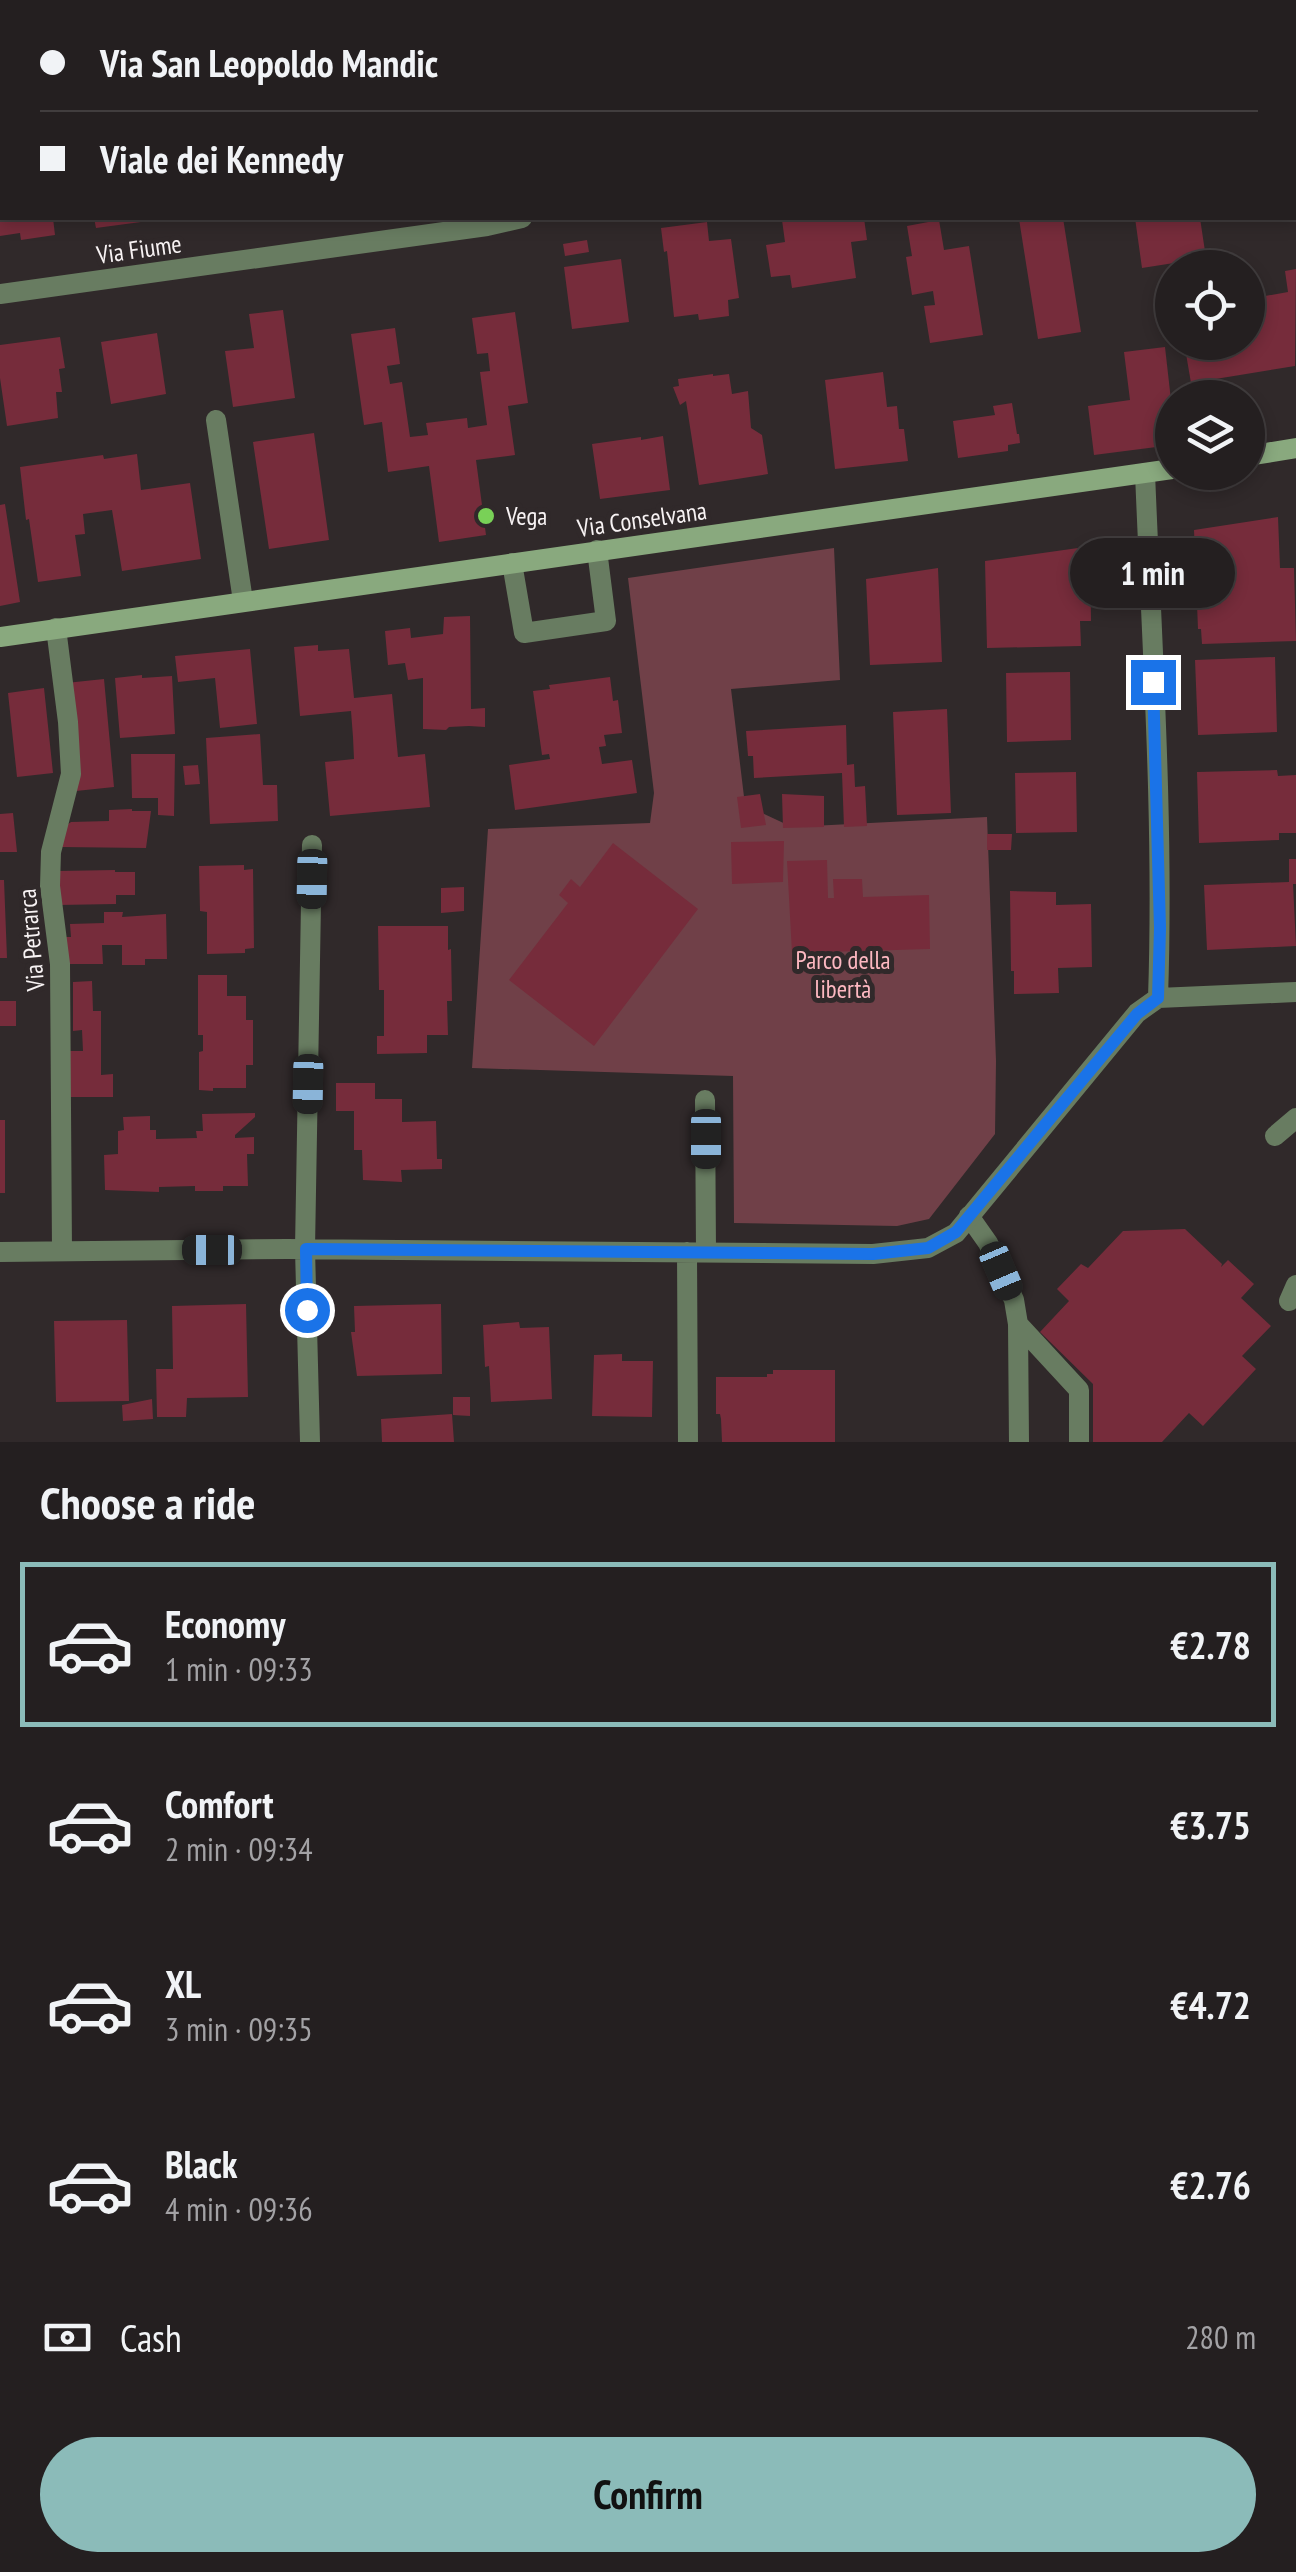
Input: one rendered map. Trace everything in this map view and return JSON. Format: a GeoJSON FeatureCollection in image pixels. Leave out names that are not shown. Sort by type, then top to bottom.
{"type":"FeatureCollection","features":[{"type":"Feature","properties":{"kind":"main road"},"geometry":{"type":"LineString","coordinates":[[1265,453],[1296,448]]}},
{"type":"Feature","properties":{"kind":"main road","name":"Via Conselvana"},"geometry":{"type":"LineString","coordinates":[[0,637],[1155,472]]}},
{"type":"Feature","properties":{"kind":"street","name":"Via Fiume"},"geometry":{"type":"LineString","coordinates":[[0,294],[513,220]]}},
{"type":"Feature","properties":{"kind":"street"},"geometry":{"type":"LineString","coordinates":[[216,420],[243,601]]}},
{"type":"Feature","properties":{"kind":"street"},"geometry":{"type":"LineString","coordinates":[[1145,473],[1160,928],[1158,998]]}},
{"type":"Feature","properties":{"kind":"street"},"geometry":{"type":"LineString","coordinates":[[512,562],[524,633],[606,622],[597,550]]}},
{"type":"Feature","properties":{"kind":"street","name":"Via Petrarca"},"geometry":{"type":"LineString","coordinates":[[56,628],[71,774],[51,852],[50,886],[60,964],[62,1251]]}},
{"type":"Feature","properties":{"kind":"street"},"geometry":{"type":"LineString","coordinates":[[310,1442],[306,1249],[312,845]]}},
{"type":"Feature","properties":{"kind":"street"},"geometry":{"type":"LineString","coordinates":[[0,1252],[306,1249],[873,1254],[928,1248],[956,1232],[1137,1014],[1158,998],[1296,992]]}},
{"type":"Feature","properties":{"kind":"street"},"geometry":{"type":"LineString","coordinates":[[688,1442],[705,1100]]}},
{"type":"Feature","properties":{"kind":"street"},"geometry":{"type":"LineString","coordinates":[[1275,1136],[1296,1118]]}},
{"type":"Feature","properties":{"kind":"street"},"geometry":{"type":"LineString","coordinates":[[969,1216],[988,1242],[1014,1300],[1018,1324],[1019,1442]]}},
{"type":"Feature","properties":{"kind":"street"},"geometry":{"type":"LineString","coordinates":[[1018,1324],[1079,1390],[1078,1442]]}},
{"type":"Feature","properties":{"kind":"green space","name":"Parco della libertà"},"geometry":{"type":"Polygon","coordinates":[[[834,548],[840,680],[731,689],[745,805],[792,827],[987,817],[995,1134],[929,1219],[897,1226],[734,1223],[733,1076],[472,1068],[488,829],[650,823],[654,793],[628,578],[834,548]]]}},
{"type":"Feature","properties":{"kind":"building"},"geometry":{"type":"Polygon","coordinates":[[[0,220],[53,220],[55,235],[21,240],[20,233],[0,236],[0,220]]]}},
{"type":"Feature","properties":{"kind":"building"},"geometry":{"type":"Polygon","coordinates":[[[94,220],[156,220],[96,228],[94,220]]]}},
{"type":"Feature","properties":{"kind":"building"},"geometry":{"type":"Polygon","coordinates":[[[782,220],[864,220],[867,240],[851,242],[856,278],[792,288],[790,275],[771,277],[766,245],[785,242],[782,220]]]}},
{"type":"Feature","properties":{"kind":"building"},"geometry":{"type":"Polygon","coordinates":[[[939,220],[944,250],[969,246],[983,335],[930,343],[924,306],[935,305],[933,291],[912,295],[906,257],[912,256],[907,226],[939,220]]]}},
{"type":"Feature","properties":{"kind":"building"},"geometry":{"type":"Polygon","coordinates":[[[1019,220],[1063,220],[1081,332],[1038,339],[1019,220]]]}},
{"type":"Feature","properties":{"kind":"building"},"geometry":{"type":"Polygon","coordinates":[[[1135,220],[1200,220],[1205,250],[1155,250],[1155,266],[1142,268],[1135,220]]]}},
{"type":"Feature","properties":{"kind":"building"},"geometry":{"type":"Polygon","coordinates":[[[707,222],[709,241],[731,239],[739,298],[728,300],[729,316],[699,320],[698,314],[674,317],[661,228],[707,222]]]}},
{"type":"Feature","properties":{"kind":"building"},"geometry":{"type":"Polygon","coordinates":[[[587,240],[589,252],[565,256],[563,244],[587,240]]]}},
{"type":"Feature","properties":{"kind":"building"},"geometry":{"type":"Polygon","coordinates":[[[621,259],[629,322],[572,329],[564,267],[621,259]]]}},
{"type":"Feature","properties":{"kind":"building"},"geometry":{"type":"Polygon","coordinates":[[[1296,269],[1295,366],[1190,380],[1187,360],[1265,360],[1265,296],[1288,292],[1285,271],[1296,269]]]}},
{"type":"Feature","properties":{"kind":"building"},"geometry":{"type":"Polygon","coordinates":[[[283,310],[295,398],[233,407],[225,351],[254,348],[249,314],[283,310]]]}},
{"type":"Feature","properties":{"kind":"building"},"geometry":{"type":"Polygon","coordinates":[[[515,312],[528,403],[508,406],[515,455],[476,460],[486,535],[439,542],[429,466],[388,472],[382,422],[364,425],[351,334],[395,328],[400,364],[387,366],[390,384],[402,382],[410,437],[428,435],[426,423],[467,418],[468,428],[487,425],[480,372],[490,371],[488,353],[477,354],[472,318],[515,312]]]}},
{"type":"Feature","properties":{"kind":"building"},"geometry":{"type":"Polygon","coordinates":[[[157,333],[166,394],[111,404],[101,342],[157,333]]]}},
{"type":"Feature","properties":{"kind":"building"},"geometry":{"type":"Polygon","coordinates":[[[60,337],[65,368],[59,369],[62,392],[56,392],[58,418],[7,426],[0,345],[60,337]]]}},
{"type":"Feature","properties":{"kind":"building"},"geometry":{"type":"Polygon","coordinates":[[[1155,348],[1155,360],[1166,360],[1169,380],[1155,380],[1155,447],[1094,455],[1088,406],[1130,400],[1124,352],[1155,348]]]}},
{"type":"Feature","properties":{"kind":"building"},"geometry":{"type":"Polygon","coordinates":[[[883,372],[887,407],[897,406],[908,461],[835,469],[825,380],[883,372]]]}},
{"type":"Feature","properties":{"kind":"building"},"geometry":{"type":"Polygon","coordinates":[[[729,374],[732,394],[748,391],[751,428],[762,435],[768,474],[699,485],[686,401],[680,405],[673,387],[679,386],[678,379],[729,374]]]}},
{"type":"Feature","properties":{"kind":"building"},"geometry":{"type":"Polygon","coordinates":[[[1012,403],[1020,443],[1008,445],[1008,451],[958,458],[953,421],[995,415],[993,406],[1012,403]]]}},
{"type":"Feature","properties":{"kind":"building"},"geometry":{"type":"Polygon","coordinates":[[[314,433],[329,540],[269,549],[253,442],[314,433]]]}},
{"type":"Feature","properties":{"kind":"building"},"geometry":{"type":"Polygon","coordinates":[[[663,436],[670,490],[600,499],[592,444],[663,436]]]}},
{"type":"Feature","properties":{"kind":"building"},"geometry":{"type":"Polygon","coordinates":[[[137,454],[141,490],[190,483],[201,559],[122,571],[112,510],[83,514],[85,534],[75,535],[81,576],[38,582],[20,467],[137,454]]]}},
{"type":"Feature","properties":{"kind":"building"},"geometry":{"type":"Polygon","coordinates":[[[5,504],[20,602],[0,606],[0,505],[5,504]]]}},
{"type":"Feature","properties":{"kind":"building"},"geometry":{"type":"Polygon","coordinates":[[[1278,517],[1280,568],[1294,568],[1296,641],[1202,644],[1194,530],[1278,517]]]}},
{"type":"Feature","properties":{"kind":"building"},"geometry":{"type":"Polygon","coordinates":[[[1090,549],[1091,621],[1080,621],[1081,646],[987,648],[985,561],[1090,549]]]}},
{"type":"Feature","properties":{"kind":"building"},"geometry":{"type":"Polygon","coordinates":[[[938,568],[942,662],[870,665],[866,579],[938,568]]]}},
{"type":"Feature","properties":{"kind":"building"},"geometry":{"type":"Polygon","coordinates":[[[470,616],[471,709],[485,708],[485,727],[423,729],[423,678],[408,680],[405,663],[388,665],[385,631],[410,628],[411,638],[443,634],[444,617],[470,616]]]}},
{"type":"Feature","properties":{"kind":"building"},"geometry":{"type":"Polygon","coordinates":[[[318,645],[318,651],[349,649],[354,698],[392,694],[398,757],[425,754],[430,807],[330,816],[325,762],[354,759],[353,737],[351,711],[300,716],[294,647],[318,645]]]}},
{"type":"Feature","properties":{"kind":"building"},"geometry":{"type":"Polygon","coordinates":[[[250,649],[257,724],[220,728],[215,678],[178,682],[175,656],[250,649]]]}},
{"type":"Feature","properties":{"kind":"building"},"geometry":{"type":"Polygon","coordinates":[[[1275,657],[1277,732],[1198,735],[1195,660],[1275,657]]]}},
{"type":"Feature","properties":{"kind":"building"},"geometry":{"type":"Polygon","coordinates":[[[1070,672],[1071,740],[1007,742],[1006,673],[1070,672]]]}},
{"type":"Feature","properties":{"kind":"building"},"geometry":{"type":"Polygon","coordinates":[[[172,676],[175,734],[120,738],[115,678],[172,676]]]}},
{"type":"Feature","properties":{"kind":"building"},"geometry":{"type":"Polygon","coordinates":[[[610,677],[613,701],[618,700],[622,733],[604,735],[606,746],[599,747],[602,764],[632,760],[637,793],[515,810],[509,765],[550,759],[549,754],[542,755],[533,691],[550,689],[549,685],[610,677]]]}},
{"type":"Feature","properties":{"kind":"building"},"geometry":{"type":"Polygon","coordinates":[[[104,679],[114,787],[76,791],[66,683],[104,679]]]}},
{"type":"Feature","properties":{"kind":"building"},"geometry":{"type":"Polygon","coordinates":[[[44,688],[53,773],[17,777],[8,693],[44,688]]]}},
{"type":"Feature","properties":{"kind":"building"},"geometry":{"type":"Polygon","coordinates":[[[947,709],[951,813],[897,815],[893,712],[947,709]]]}},
{"type":"Feature","properties":{"kind":"building"},"geometry":{"type":"Polygon","coordinates":[[[846,725],[847,765],[854,764],[855,787],[865,786],[867,826],[844,827],[842,773],[754,778],[746,731],[846,725]]]}},
{"type":"Feature","properties":{"kind":"building"},"geometry":{"type":"Polygon","coordinates":[[[260,734],[263,785],[277,785],[278,821],[210,824],[206,738],[260,734]]]}},
{"type":"Feature","properties":{"kind":"building"},"geometry":{"type":"Polygon","coordinates":[[[131,754],[175,754],[174,816],[158,815],[158,798],[132,798],[131,754]]]}},
{"type":"Feature","properties":{"kind":"building"},"geometry":{"type":"Polygon","coordinates":[[[198,765],[200,784],[185,785],[183,766],[198,765]]]}},
{"type":"Feature","properties":{"kind":"building"},"geometry":{"type":"Polygon","coordinates":[[[1277,770],[1278,776],[1296,775],[1296,833],[1279,833],[1279,840],[1199,843],[1197,772],[1277,770]]]}},
{"type":"Feature","properties":{"kind":"building"},"geometry":{"type":"Polygon","coordinates":[[[1076,772],[1077,832],[1016,833],[1015,773],[1076,772]]]}},
{"type":"Feature","properties":{"kind":"building"},"geometry":{"type":"Polygon","coordinates":[[[760,794],[766,825],[741,828],[737,797],[760,794]]]}},
{"type":"Feature","properties":{"kind":"building"},"geometry":{"type":"Polygon","coordinates":[[[782,794],[824,796],[824,827],[783,828],[782,794]]]}},
{"type":"Feature","properties":{"kind":"building"},"geometry":{"type":"Polygon","coordinates":[[[109,810],[151,811],[146,848],[61,847],[64,827],[71,822],[109,821],[109,810]]]}},
{"type":"Feature","properties":{"kind":"building"},"geometry":{"type":"Polygon","coordinates":[[[13,813],[17,852],[0,852],[0,814],[13,813]]]}},
{"type":"Feature","properties":{"kind":"building"},"geometry":{"type":"Polygon","coordinates":[[[987,834],[1012,834],[1011,850],[987,850],[987,834]]]}},
{"type":"Feature","properties":{"kind":"building"},"geometry":{"type":"Polygon","coordinates":[[[784,841],[783,882],[732,884],[731,842],[784,841]]]}},
{"type":"Feature","properties":{"kind":"building"},"geometry":{"type":"Polygon","coordinates":[[[613,843],[698,909],[594,1046],[509,980],[568,903],[559,895],[571,879],[580,887],[613,843]]]}},
{"type":"Feature","properties":{"kind":"building"},"geometry":{"type":"Polygon","coordinates":[[[1289,859],[1296,859],[1296,946],[1207,950],[1204,885],[1289,882],[1289,859]]]}},
{"type":"Feature","properties":{"kind":"building"},"geometry":{"type":"Polygon","coordinates":[[[827,860],[828,898],[834,898],[833,879],[862,879],[863,897],[929,895],[930,949],[792,953],[787,861],[827,860]]]}},
{"type":"Feature","properties":{"kind":"building"},"geometry":{"type":"Polygon","coordinates":[[[244,865],[244,870],[253,869],[254,948],[245,949],[245,953],[207,954],[207,912],[200,911],[199,866],[244,865]]]}},
{"type":"Feature","properties":{"kind":"building"},"geometry":{"type":"Polygon","coordinates":[[[58,871],[135,872],[135,895],[116,895],[116,904],[58,905],[58,871]]]}},
{"type":"Feature","properties":{"kind":"building"},"geometry":{"type":"Polygon","coordinates":[[[0,880],[4,880],[7,958],[0,958],[0,880]]]}},
{"type":"Feature","properties":{"kind":"building"},"geometry":{"type":"Polygon","coordinates":[[[464,887],[464,911],[441,913],[441,888],[464,887]]]}},
{"type":"Feature","properties":{"kind":"building"},"geometry":{"type":"Polygon","coordinates":[[[1010,891],[1056,892],[1056,905],[1091,904],[1092,967],[1058,968],[1059,993],[1014,994],[1010,891]]]}},
{"type":"Feature","properties":{"kind":"building"},"geometry":{"type":"Polygon","coordinates":[[[104,912],[123,912],[122,917],[166,914],[167,959],[145,959],[145,965],[122,965],[122,945],[102,945],[103,964],[66,964],[70,924],[104,923],[104,912]]]}},
{"type":"Feature","properties":{"kind":"building"},"geometry":{"type":"Polygon","coordinates":[[[378,926],[448,926],[452,1001],[447,1001],[448,1035],[427,1035],[427,1053],[377,1054],[377,1036],[384,1036],[378,926]]]}},
{"type":"Feature","properties":{"kind":"building"},"geometry":{"type":"Polygon","coordinates":[[[198,975],[227,975],[227,996],[246,996],[246,1020],[253,1020],[253,1065],[246,1065],[246,1088],[199,1090],[203,1035],[198,1035],[198,975]]]}},
{"type":"Feature","properties":{"kind":"building"},"geometry":{"type":"Polygon","coordinates":[[[92,981],[93,1011],[101,1011],[101,1075],[113,1074],[113,1097],[63,1097],[63,1051],[83,1051],[82,1030],[73,1031],[73,982],[92,981]]]}},
{"type":"Feature","properties":{"kind":"building"},"geometry":{"type":"Polygon","coordinates":[[[0,1001],[16,1001],[16,1026],[0,1026],[0,1001]]]}},
{"type":"Feature","properties":{"kind":"building"},"geometry":{"type":"Polygon","coordinates":[[[336,1083],[375,1083],[375,1099],[402,1099],[402,1122],[436,1121],[437,1159],[442,1159],[442,1169],[401,1170],[402,1182],[363,1180],[362,1150],[354,1150],[354,1111],[336,1111],[336,1083]]]}},
{"type":"Feature","properties":{"kind":"building"},"geometry":{"type":"Polygon","coordinates":[[[255,1113],[235,1135],[254,1137],[254,1154],[247,1154],[248,1186],[223,1186],[223,1191],[195,1191],[195,1186],[159,1187],[159,1192],[105,1190],[104,1155],[118,1154],[118,1131],[124,1130],[123,1117],[150,1116],[150,1130],[156,1130],[156,1139],[197,1138],[196,1131],[203,1131],[202,1114],[255,1113]]]}},
{"type":"Feature","properties":{"kind":"building"},"geometry":{"type":"Polygon","coordinates":[[[0,1120],[5,1120],[5,1193],[0,1193],[0,1120]]]}},
{"type":"Feature","properties":{"kind":"building"},"geometry":{"type":"Polygon","coordinates":[[[1185,1229],[1221,1267],[1228,1260],[1254,1284],[1241,1298],[1271,1326],[1242,1356],[1256,1369],[1203,1426],[1189,1413],[1162,1442],[1093,1442],[1093,1384],[1040,1332],[1069,1301],[1057,1289],[1081,1264],[1088,1268],[1123,1231],[1185,1229]]]}},
{"type":"Feature","properties":{"kind":"building"},"geometry":{"type":"Polygon","coordinates":[[[246,1304],[248,1397],[187,1398],[186,1417],[157,1417],[156,1369],[173,1369],[172,1306],[246,1304]]]}},
{"type":"Feature","properties":{"kind":"building"},"geometry":{"type":"Polygon","coordinates":[[[441,1304],[442,1374],[357,1376],[351,1332],[355,1332],[354,1306],[441,1304]]]}},
{"type":"Feature","properties":{"kind":"building"},"geometry":{"type":"Polygon","coordinates":[[[127,1320],[129,1401],[56,1402],[54,1321],[127,1320]]]}},
{"type":"Feature","properties":{"kind":"building"},"geometry":{"type":"Polygon","coordinates":[[[519,1322],[520,1328],[549,1327],[552,1399],[491,1402],[483,1325],[519,1322]]]}},
{"type":"Feature","properties":{"kind":"building"},"geometry":{"type":"Polygon","coordinates":[[[622,1354],[622,1361],[653,1361],[652,1417],[592,1416],[594,1355],[622,1354]]]}},
{"type":"Feature","properties":{"kind":"building"},"geometry":{"type":"Polygon","coordinates":[[[773,1370],[835,1370],[835,1442],[722,1442],[720,1414],[716,1414],[716,1377],[767,1377],[773,1370]]]}},
{"type":"Feature","properties":{"kind":"building"},"geometry":{"type":"Polygon","coordinates":[[[453,1397],[470,1397],[470,1416],[453,1415],[453,1397]]]}},
{"type":"Feature","properties":{"kind":"building"},"geometry":{"type":"Polygon","coordinates":[[[152,1399],[153,1419],[123,1421],[122,1405],[152,1399]]]}},
{"type":"Feature","properties":{"kind":"building"},"geometry":{"type":"Polygon","coordinates":[[[452,1414],[454,1442],[382,1442],[381,1419],[452,1414]]]}},
{"type":"Feature","properties":{"kind":"place","name":"Vega"},"geometry":{"type":"Point","coordinates":[486,516]}},
{"type":"Feature","properties":{"kind":"route"},"geometry":{"type":"LineString","coordinates":[[307,1310],[306,1249],[873,1254],[928,1248],[956,1232],[1137,1014],[1158,998],[1160,928],[1153,682]]}}]}
